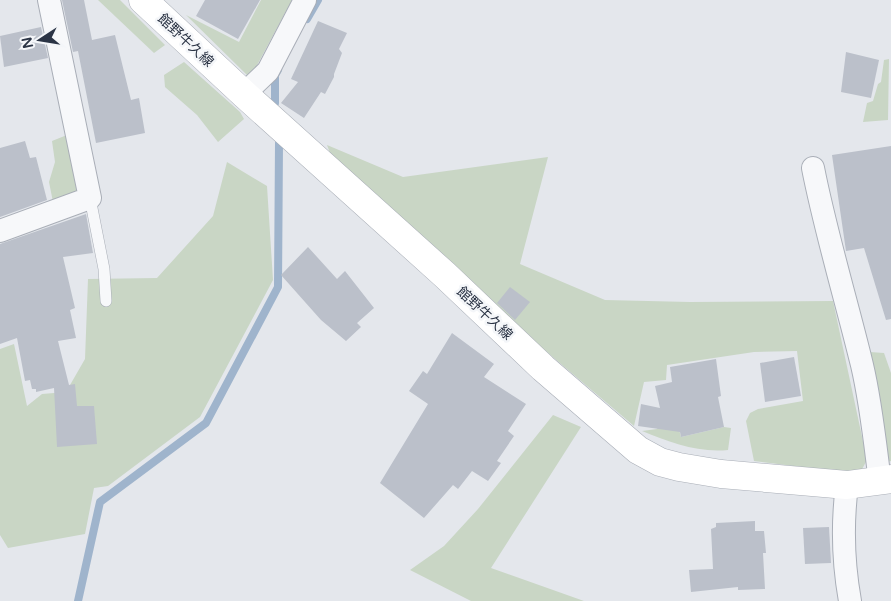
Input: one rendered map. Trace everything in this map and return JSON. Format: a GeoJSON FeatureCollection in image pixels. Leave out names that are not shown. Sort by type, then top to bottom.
{"type":"FeatureCollection","features":[{"type":"Feature","properties":{"kind":"main road","name":"館野牛久線"},"geometry":{"type":"LineString","coordinates":[[143,0],[244,94],[445,275],[544,368],[638,450],[660,462],[721,474],[847,484],[886,481]]}},
{"type":"Feature","properties":{"kind":"street"},"geometry":{"type":"LineString","coordinates":[[0,231],[90,198],[49,0]]}},
{"type":"Feature","properties":{"kind":"street"},"geometry":{"type":"LineString","coordinates":[[244,94],[268,71],[304,0]]}},
{"type":"Feature","properties":{"kind":"street"},"geometry":{"type":"LineString","coordinates":[[813,168],[823,218],[862,365],[886,481]]}},
{"type":"Feature","properties":{"kind":"street"},"geometry":{"type":"LineString","coordinates":[[845,597],[843,535],[847,484]]}},
{"type":"Feature","properties":{"kind":"lane"},"geometry":{"type":"LineString","coordinates":[[90,198],[104,269],[106,300]]}},
{"type":"Feature","properties":{"kind":"green space"},"geometry":{"type":"Polygon","coordinates":[[[98,0],[120,0],[165,45],[154,53],[98,0]]]}},
{"type":"Feature","properties":{"kind":"green space"},"geometry":{"type":"Polygon","coordinates":[[[261,0],[292,0],[255,69],[248,76],[186,15],[239,42],[261,0]]]}},
{"type":"Feature","properties":{"kind":"green space"},"geometry":{"type":"Polygon","coordinates":[[[889,59],[888,120],[863,122],[867,103],[873,101],[878,84],[881,82],[884,60],[889,59]]]}},
{"type":"Feature","properties":{"kind":"green space"},"geometry":{"type":"Polygon","coordinates":[[[184,62],[240,112],[244,119],[218,142],[197,115],[165,87],[164,75],[184,62]]]}},
{"type":"Feature","properties":{"kind":"green space"},"geometry":{"type":"Polygon","coordinates":[[[67,135],[79,190],[53,202],[49,182],[55,162],[52,141],[67,135]]]}},
{"type":"Feature","properties":{"kind":"green space"},"geometry":{"type":"Polygon","coordinates":[[[327,145],[403,177],[548,157],[520,264],[605,300],[690,302],[833,301],[867,460],[861,471],[849,473],[754,461],[746,421],[750,413],[758,409],[803,401],[797,351],[754,352],[667,365],[666,380],[644,382],[634,426],[535,342],[333,161],[327,145]]]}},
{"type":"Feature","properties":{"kind":"green space"},"geometry":{"type":"Polygon","coordinates":[[[227,162],[267,186],[273,280],[200,417],[108,486],[94,488],[85,534],[8,548],[0,535],[0,349],[14,344],[27,406],[42,394],[66,392],[85,359],[88,279],[157,278],[213,216],[227,162]]]}},
{"type":"Feature","properties":{"kind":"green space"},"geometry":{"type":"Polygon","coordinates":[[[870,352],[884,353],[891,373],[891,461],[886,462],[870,352]]]}},
{"type":"Feature","properties":{"kind":"green space"},"geometry":{"type":"Polygon","coordinates":[[[674,409],[681,437],[724,427],[731,428],[728,450],[695,448],[673,443],[642,431],[657,429],[663,410],[674,409]]]}},
{"type":"Feature","properties":{"kind":"green space"},"geometry":{"type":"Polygon","coordinates":[[[553,415],[581,427],[491,568],[584,601],[471,601],[410,570],[444,546],[478,509],[553,415]]]}},
{"type":"Feature","properties":{"kind":"building"},"geometry":{"type":"Polygon","coordinates":[[[62,0],[84,0],[92,40],[115,35],[131,100],[139,98],[145,133],[96,143],[78,51],[73,52],[62,0]]]}},
{"type":"Feature","properties":{"kind":"building"},"geometry":{"type":"Polygon","coordinates":[[[205,0],[260,0],[238,39],[196,16],[205,0]]]}},
{"type":"Feature","properties":{"kind":"building"},"geometry":{"type":"Polygon","coordinates":[[[318,21],[347,33],[339,49],[342,53],[334,77],[325,94],[321,92],[304,118],[281,103],[298,82],[291,79],[318,21]]]}},
{"type":"Feature","properties":{"kind":"building"},"geometry":{"type":"Polygon","coordinates":[[[41,27],[48,58],[4,67],[0,36],[41,27]]]}},
{"type":"Feature","properties":{"kind":"building"},"geometry":{"type":"Polygon","coordinates":[[[846,52],[879,60],[871,98],[841,92],[846,52]]]}},
{"type":"Feature","properties":{"kind":"building"},"geometry":{"type":"Polygon","coordinates":[[[25,141],[30,158],[36,157],[47,200],[0,217],[0,148],[25,141]]]}},
{"type":"Feature","properties":{"kind":"building"},"geometry":{"type":"Polygon","coordinates":[[[891,146],[891,319],[886,320],[864,248],[846,251],[832,155],[891,146]]]}},
{"type":"Feature","properties":{"kind":"building"},"geometry":{"type":"Polygon","coordinates":[[[86,214],[93,253],[63,257],[75,308],[70,310],[76,338],[58,341],[69,385],[75,384],[77,406],[94,406],[97,444],[57,447],[54,388],[36,392],[36,389],[32,389],[30,380],[25,381],[17,338],[0,344],[0,244],[86,214]]]}},
{"type":"Feature","properties":{"kind":"building"},"geometry":{"type":"Polygon","coordinates":[[[308,247],[337,279],[345,271],[374,308],[357,323],[361,327],[346,341],[321,320],[281,275],[308,247]]]}},
{"type":"Feature","properties":{"kind":"building"},"geometry":{"type":"Polygon","coordinates":[[[510,287],[530,302],[515,320],[497,303],[510,287]]]}},
{"type":"Feature","properties":{"kind":"building"},"geometry":{"type":"Polygon","coordinates":[[[452,333],[494,364],[484,377],[526,404],[508,431],[514,436],[497,461],[501,463],[488,481],[472,471],[458,489],[453,485],[424,518],[380,483],[428,404],[409,391],[423,371],[427,374],[452,333]]]}},
{"type":"Feature","properties":{"kind":"building"},"geometry":{"type":"Polygon","coordinates":[[[794,357],[801,396],[765,402],[760,363],[794,357]]]}},
{"type":"Feature","properties":{"kind":"building"},"geometry":{"type":"Polygon","coordinates":[[[716,359],[721,396],[718,397],[724,427],[681,437],[680,432],[638,426],[641,404],[660,408],[655,386],[672,382],[670,367],[716,359]]]}},
{"type":"Feature","properties":{"kind":"building"},"geometry":{"type":"Polygon","coordinates":[[[755,521],[755,531],[764,531],[766,553],[763,553],[765,589],[738,590],[738,587],[691,592],[689,570],[713,569],[711,529],[716,527],[716,523],[755,521]]]}},
{"type":"Feature","properties":{"kind":"building"},"geometry":{"type":"Polygon","coordinates":[[[829,527],[831,563],[805,564],[803,528],[829,527]]]}},
{"type":"Feature","properties":{"kind":"waterway"},"geometry":{"type":"LineString","coordinates":[[307,19],[318,0]]}},
{"type":"Feature","properties":{"kind":"waterway"},"geometry":{"type":"LineString","coordinates":[[275,103],[275,75],[278,70]]}},
{"type":"Feature","properties":{"kind":"waterway"},"geometry":{"type":"LineString","coordinates":[[78,601],[100,502],[206,423],[278,287],[279,143]]}}]}
